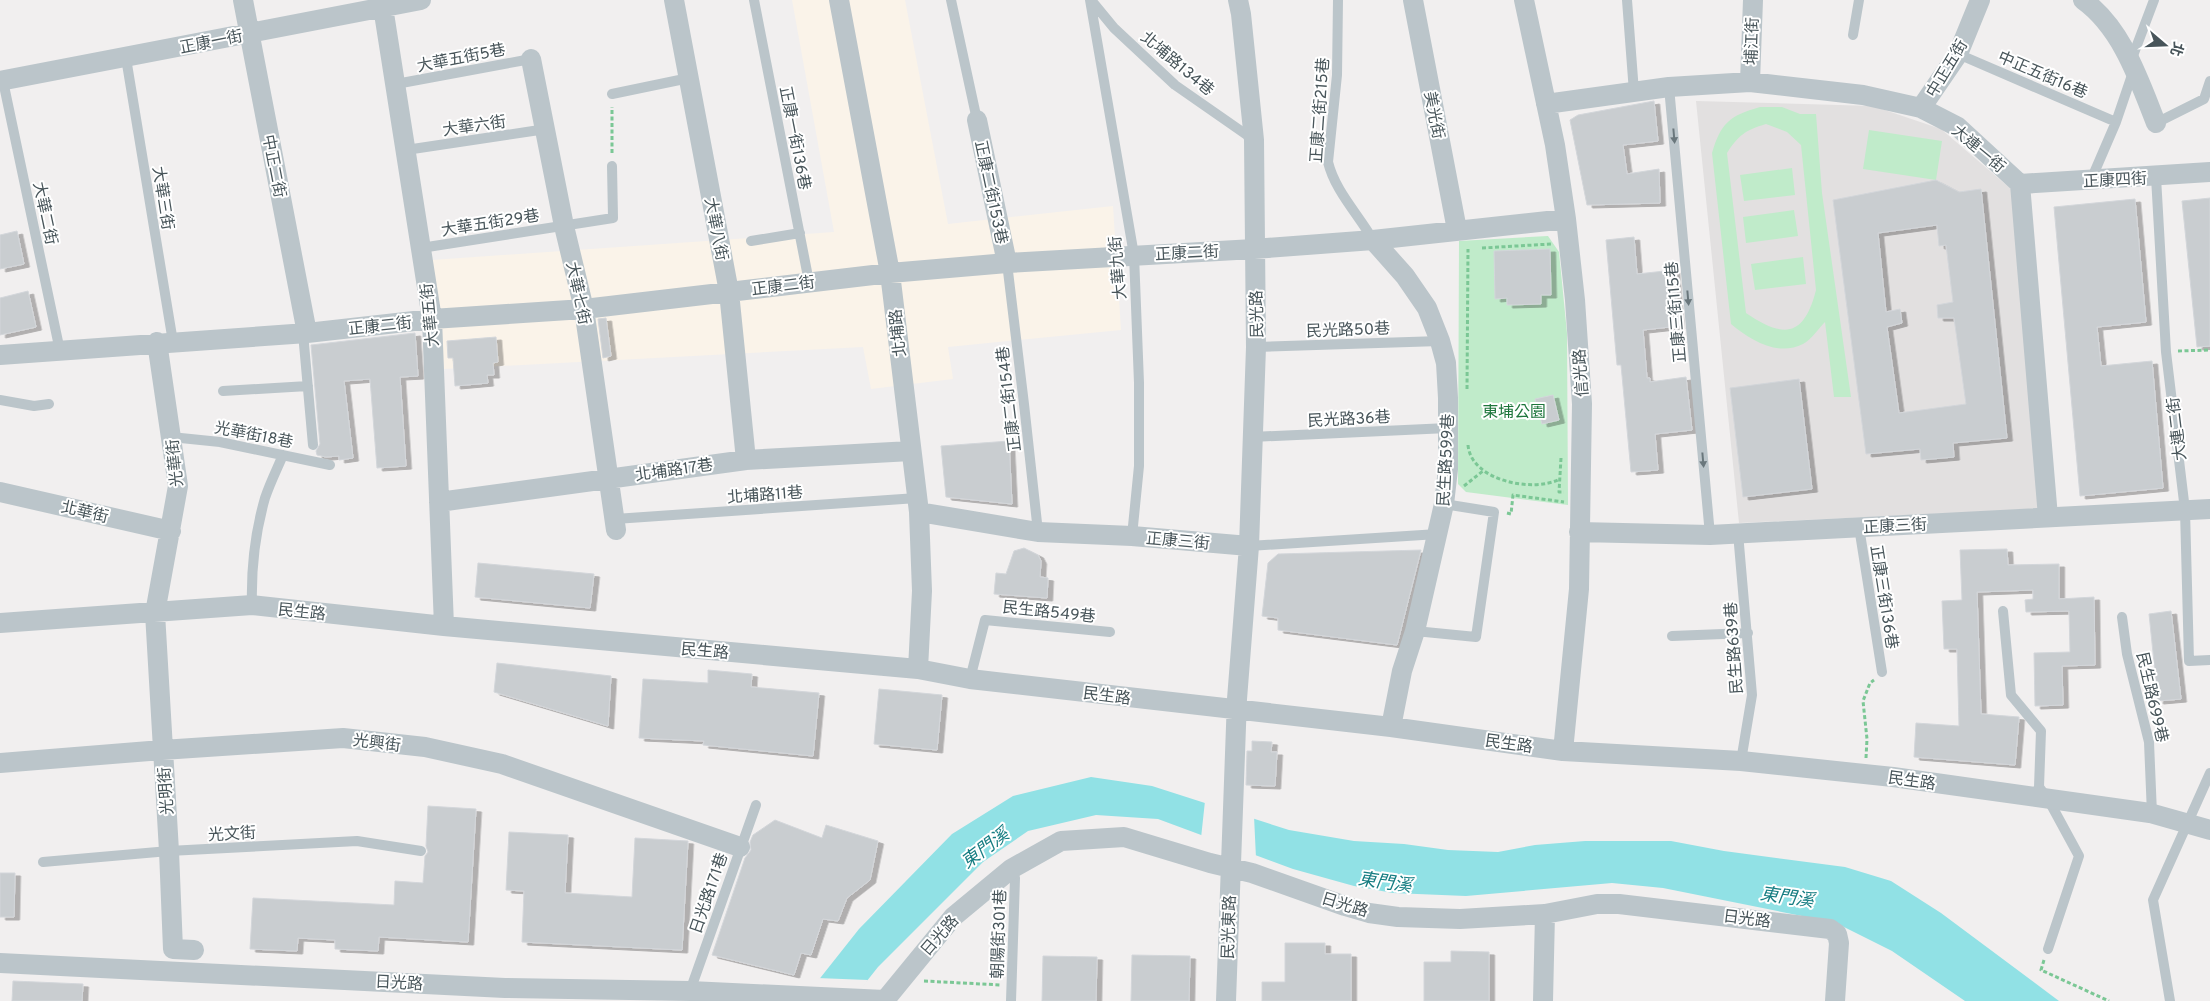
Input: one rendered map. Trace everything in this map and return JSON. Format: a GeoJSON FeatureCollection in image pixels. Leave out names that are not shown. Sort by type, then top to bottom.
{"type":"FeatureCollection","features":[{"type":"Feature","properties":{"kind":"street","name":"中正二街"},"geometry":{"type":"LineString","coordinates":[[243,0],[305,333]]}},
{"type":"Feature","properties":{"kind":"street","name":"正康一街"},"geometry":{"type":"LineString","coordinates":[[1,81],[421,0]]}},
{"type":"Feature","properties":{"kind":"street","name":"大華八街"},"geometry":{"type":"LineString","coordinates":[[674,0],[729,292],[746,460]]}},
{"type":"Feature","properties":{"kind":"street","name":"北埔路"},"geometry":{"type":"LineString","coordinates":[[839,0],[890,273],[918,505],[922,591],[918,669]]}},
{"type":"Feature","properties":{"kind":"street","name":"民光路"},"geometry":{"type":"LineString","coordinates":[[1237,710],[1249,546],[1256,348],[1254,140],[1238,0]]}},
{"type":"Feature","properties":{"kind":"street","name":"美光街"},"geometry":{"type":"LineString","coordinates":[[1413,0],[1457,230]]}},
{"type":"Feature","properties":{"kind":"street","name":"信光路"},"geometry":{"type":"LineString","coordinates":[[1524,0],[1546,104],[1566,219],[1575,300],[1582,404],[1579,589],[1563,751]]}},
{"type":"Feature","properties":{"kind":"street","name":"埔江街"},"geometry":{"type":"LineString","coordinates":[[1750,82],[1753,0]]}},
{"type":"Feature","properties":{"kind":"street","name":"中正五街"},"geometry":{"type":"LineString","coordinates":[[1921,108],[1958,54],[1980,0]]}},
{"type":"Feature","properties":{"kind":"street"},"geometry":{"type":"LineString","coordinates":[[2083,0],[2111,29],[2133,66],[2156,123]]}},
{"type":"Feature","properties":{"kind":"street","name":"大華五街"},"geometry":{"type":"LineString","coordinates":[[383,7],[432,319],[444,626]]}},
{"type":"Feature","properties":{"kind":"street","name":"大華七街"},"geometry":{"type":"LineString","coordinates":[[531,58],[564,226],[584,309],[615,524]]}},
{"type":"Feature","properties":{"kind":"street","name":"大連一街"},"geometry":{"type":"LineString","coordinates":[[1546,104],[1669,87],[1750,82],[1863,95],[1921,108],[1958,127],[2020,184],[2048,517]]}},
{"type":"Feature","properties":{"kind":"street","name":"正康二街153巷"},"geometry":{"type":"LineString","coordinates":[[977,120],[1007,263]]}},
{"type":"Feature","properties":{"kind":"street","name":"正康四街"},"geometry":{"type":"LineString","coordinates":[[2020,184],[2156,177],[2210,172]]}},
{"type":"Feature","properties":{"kind":"street","name":"正康二街"},"geometry":{"type":"LineString","coordinates":[[0,355],[305,333],[432,319],[584,309],[890,273],[1007,263],[1254,249],[1373,240],[1566,219]]}},
{"type":"Feature","properties":{"kind":"street","name":"民生路599巷"},"geometry":{"type":"LineString","coordinates":[[1373,240],[1400,269],[1427,308],[1440,341],[1446,363],[1448,469],[1444,504],[1415,631],[1402,670],[1391,727]]}},
{"type":"Feature","properties":{"kind":"street","name":"光華街"},"geometry":{"type":"LineString","coordinates":[[155,613],[178,486],[171,437],[165,342]]}},
{"type":"Feature","properties":{"kind":"street","name":"北埔路17巷"},"geometry":{"type":"LineString","coordinates":[[439,502],[746,460],[911,451]]}},
{"type":"Feature","properties":{"kind":"street","name":"北華街"},"geometry":{"type":"LineString","coordinates":[[0,492],[171,531]]}},
{"type":"Feature","properties":{"kind":"street","name":"正康三街"},"geometry":{"type":"LineString","coordinates":[[918,505],[1038,532],[1132,536],[1249,546]]}},
{"type":"Feature","properties":{"kind":"street","name":"正康三街"},"geometry":{"type":"LineString","coordinates":[[1579,532],[1710,535],[2210,509]]}},
{"type":"Feature","properties":{"kind":"street","name":"民生路"},"geometry":{"type":"LineString","coordinates":[[0,623],[252,605],[444,626],[918,669],[970,678],[1391,727],[1563,751],[1741,761],[1865,773],[2152,814],[2188,822],[2210,830]]}},
{"type":"Feature","properties":{"kind":"street","name":"光明街"},"geometry":{"type":"LineString","coordinates":[[155,613],[173,949],[194,950]]}},
{"type":"Feature","properties":{"kind":"street","name":"民光東路"},"geometry":{"type":"LineString","coordinates":[[1226,1001],[1237,710]]}},
{"type":"Feature","properties":{"kind":"street","name":"光興街"},"geometry":{"type":"LineString","coordinates":[[0,763],[343,738],[426,747],[502,764],[740,847]]}},
{"type":"Feature","properties":{"kind":"street","name":"日光路"},"geometry":{"type":"LineString","coordinates":[[0,963],[194,971],[505,994],[690,991],[884,1000],[953,917],[1011,869],[1061,841],[1124,837],[1230,861],[1252,873],[1345,906],[1378,914],[1460,919],[1545,914],[1596,904],[1620,904],[1830,929],[1837,934],[1838,943],[1835,1001]]}},
{"type":"Feature","properties":{"kind":"street"},"geometry":{"type":"LineString","coordinates":[[1544,1001],[1545,914]]}},
{"type":"Feature","properties":{"kind":"lane","name":"正康一街136巷"},"geometry":{"type":"LineString","coordinates":[[754,0],[809,282]]}},
{"type":"Feature","properties":{"kind":"lane"},"geometry":{"type":"LineString","coordinates":[[951,0],[977,120]]}},
{"type":"Feature","properties":{"kind":"lane","name":"北埔路134巷"},"geometry":{"type":"LineString","coordinates":[[1090,0],[1114,28],[1176,85],[1254,140]]}},
{"type":"Feature","properties":{"kind":"lane","name":"大華九街"},"geometry":{"type":"LineString","coordinates":[[1090,0],[1134,255],[1139,383],[1139,466],[1132,536]]}},
{"type":"Feature","properties":{"kind":"lane","name":"正康二街215巷"},"geometry":{"type":"LineString","coordinates":[[1338,0],[1337,75],[1328,162],[1331,176],[1337,187],[1363,222],[1373,240]]}},
{"type":"Feature","properties":{"kind":"lane"},"geometry":{"type":"LineString","coordinates":[[1627,0],[1634,92]]}},
{"type":"Feature","properties":{"kind":"lane"},"geometry":{"type":"LineString","coordinates":[[1852,35],[1859,0]]}},
{"type":"Feature","properties":{"kind":"lane"},"geometry":{"type":"LineString","coordinates":[[2091,181],[2116,122],[2154,0]]}},
{"type":"Feature","properties":{"kind":"lane","name":"中正五街16巷"},"geometry":{"type":"LineString","coordinates":[[1958,54],[2116,122]]}},
{"type":"Feature","properties":{"kind":"lane","name":"大華三街"},"geometry":{"type":"LineString","coordinates":[[126,58],[165,342]]}},
{"type":"Feature","properties":{"kind":"lane","name":"大華五街5巷"},"geometry":{"type":"LineString","coordinates":[[396,84],[531,58]]}},
{"type":"Feature","properties":{"kind":"lane"},"geometry":{"type":"LineString","coordinates":[[612,94],[688,78]]}},
{"type":"Feature","properties":{"kind":"lane","name":"大華二街"},"geometry":{"type":"LineString","coordinates":[[1,81],[60,351]]}},
{"type":"Feature","properties":{"kind":"lane"},"geometry":{"type":"LineString","coordinates":[[2156,123],[2204,99],[2210,81]]}},
{"type":"Feature","properties":{"kind":"lane","name":"正康三街115巷"},"geometry":{"type":"LineString","coordinates":[[1669,87],[1710,535]]}},
{"type":"Feature","properties":{"kind":"lane","name":"大華六街"},"geometry":{"type":"LineString","coordinates":[[406,150],[546,129]]}},
{"type":"Feature","properties":{"kind":"lane","name":"大華五街29巷"},"geometry":{"type":"LineString","coordinates":[[421,248],[613,218],[612,166]]}},
{"type":"Feature","properties":{"kind":"lane","name":"大連二街"},"geometry":{"type":"LineString","coordinates":[[2156,177],[2166,352],[2185,510],[2189,660],[2210,660]]}},
{"type":"Feature","properties":{"kind":"lane"},"geometry":{"type":"LineString","coordinates":[[751,241],[800,233]]}},
{"type":"Feature","properties":{"kind":"lane","name":"正康二街154巷"},"geometry":{"type":"LineString","coordinates":[[1007,263],[1038,532]]}},
{"type":"Feature","properties":{"kind":"lane"},"geometry":{"type":"LineString","coordinates":[[305,333],[313,445]]}},
{"type":"Feature","properties":{"kind":"lane","name":"民光路50巷"},"geometry":{"type":"LineString","coordinates":[[1256,348],[1440,341]]}},
{"type":"Feature","properties":{"kind":"lane"},"geometry":{"type":"LineString","coordinates":[[223,391],[308,386]]}},
{"type":"Feature","properties":{"kind":"lane"},"geometry":{"type":"LineString","coordinates":[[0,400],[34,406],[49,404]]}},
{"type":"Feature","properties":{"kind":"lane","name":"民光路36巷"},"geometry":{"type":"LineString","coordinates":[[1252,437],[1448,428]]}},
{"type":"Feature","properties":{"kind":"lane","name":"光華街18巷"},"geometry":{"type":"LineString","coordinates":[[171,437],[220,442],[330,465]]}},
{"type":"Feature","properties":{"kind":"lane"},"geometry":{"type":"LineString","coordinates":[[252,605],[251,569],[260,519],[265,497],[283,455]]}},
{"type":"Feature","properties":{"kind":"lane"},"geometry":{"type":"LineString","coordinates":[[1415,631],[1476,637],[1494,512],[1444,504]]}},
{"type":"Feature","properties":{"kind":"lane","name":"北埔路11巷"},"geometry":{"type":"LineString","coordinates":[[615,524],[918,505]]}},
{"type":"Feature","properties":{"kind":"lane","name":"正康三街136巷"},"geometry":{"type":"LineString","coordinates":[[1859,527],[1882,672]]}},
{"type":"Feature","properties":{"kind":"lane","name":"民生路639巷"},"geometry":{"type":"LineString","coordinates":[[1738,533],[1752,695],[1741,761]]}},
{"type":"Feature","properties":{"kind":"lane","name":"正康三街"},"geometry":{"type":"LineString","coordinates":[[1249,546],[1438,534]]}},
{"type":"Feature","properties":{"kind":"lane"},"geometry":{"type":"LineString","coordinates":[[2003,610],[2011,696],[2041,731],[2039,787],[2048,799],[2079,856],[2048,949]]}},
{"type":"Feature","properties":{"kind":"lane","name":"民生路699巷"},"geometry":{"type":"LineString","coordinates":[[2122,617],[2127,654],[2150,742],[2152,814]]}},
{"type":"Feature","properties":{"kind":"lane","name":"民生路549巷"},"geometry":{"type":"LineString","coordinates":[[970,678],[985,620],[1110,632]]}},
{"type":"Feature","properties":{"kind":"lane"},"geometry":{"type":"LineString","coordinates":[[1672,636],[1748,634]]}},
{"type":"Feature","properties":{"kind":"lane"},"geometry":{"type":"LineString","coordinates":[[2170,1001],[2153,900],[2210,773]]}},
{"type":"Feature","properties":{"kind":"lane","name":"日光路171巷"},"geometry":{"type":"LineString","coordinates":[[690,991],[756,805]]}},
{"type":"Feature","properties":{"kind":"lane","name":"光文街"},"geometry":{"type":"LineString","coordinates":[[43,862],[169,851],[357,841],[421,851]]}},
{"type":"Feature","properties":{"kind":"lane","name":"朝陽街301巷"},"geometry":{"type":"LineString","coordinates":[[1011,869],[1015,878],[1011,1001]]}},
{"type":"Feature","properties":{"kind":"lane"},"geometry":{"type":"LineString","coordinates":[[194,950],[194,971]]}},
{"type":"Feature","properties":{"kind":"path"},"geometry":{"type":"LineString","coordinates":[[612,94],[612,166]]}},
{"type":"Feature","properties":{"kind":"path"},"geometry":{"type":"LineString","coordinates":[[1468,394],[1467,249],[1551,244]]}},
{"type":"Feature","properties":{"kind":"path"},"geometry":{"type":"LineString","coordinates":[[2166,352],[2210,350]]}},
{"type":"Feature","properties":{"kind":"path"},"geometry":{"type":"LineString","coordinates":[[1468,443],[1468,449],[1475,462],[1483,470],[1499,480],[1516,483],[1544,483],[1560,479]]}},
{"type":"Feature","properties":{"kind":"path"},"geometry":{"type":"LineString","coordinates":[[1468,483],[1483,470]]}},
{"type":"Feature","properties":{"kind":"path"},"geometry":{"type":"LineString","coordinates":[[1511,514],[1513,496],[1566,502]]}},
{"type":"Feature","properties":{"kind":"path"},"geometry":{"type":"LineString","coordinates":[[1865,773],[1867,739],[1863,701],[1870,683],[1882,672]]}},
{"type":"Feature","properties":{"kind":"path"},"geometry":{"type":"LineString","coordinates":[[2048,949],[2041,970],[2109,1001]]}},
{"type":"Feature","properties":{"kind":"path"},"geometry":{"type":"LineString","coordinates":[[920,981],[1004,985]]}},
{"type":"Feature","properties":{"kind":"shaded area"},"geometry":{"type":"Polygon","coordinates":[[[792,0],[905,0],[948,224],[1113,206],[1121,330],[948,347],[953,379],[871,389],[863,347],[444,369],[432,260],[834,232],[792,0]]]}},
{"type":"Feature","properties":{"kind":"shaded area"},"geometry":{"type":"Polygon","coordinates":[[[1696,101],[1873,106],[1941,129],[2011,189],[2043,513],[1952,513],[1739,523],[1696,101]]]}},
{"type":"Feature","properties":{"kind":"green space"},"geometry":{"type":"Polygon","coordinates":[[[1760,107],[1782,107],[1800,114],[1816,114],[1822,193],[1851,397],[1834,397],[1825,322],[1803,344],[1794,348],[1784,349],[1774,348],[1756,341],[1731,324],[1712,153],[1719,134],[1728,122],[1741,114],[1760,107]],[[1766,124],[1759,126],[1743,134],[1727,153],[1746,313],[1771,327],[1782,330],[1791,329],[1799,325],[1811,306],[1816,290],[1801,145],[1787,132],[1766,124]]]}},
{"type":"Feature","properties":{"kind":"green space"},"geometry":{"type":"Polygon","coordinates":[[[1869,130],[1942,141],[1936,180],[1863,169],[1869,130]]]}},
{"type":"Feature","properties":{"kind":"green space"},"geometry":{"type":"Polygon","coordinates":[[[1792,168],[1795,195],[1744,201],[1740,175],[1792,168]]]}},
{"type":"Feature","properties":{"kind":"green space"},"geometry":{"type":"Polygon","coordinates":[[[1794,210],[1798,236],[1746,243],[1743,217],[1794,210]]]}},
{"type":"Feature","properties":{"kind":"green space","name":"東埔公園"},"geometry":{"type":"Polygon","coordinates":[[[1548,236],[1559,252],[1567,333],[1568,505],[1466,492],[1458,484],[1459,241],[1548,236]]]}},
{"type":"Feature","properties":{"kind":"green space"},"geometry":{"type":"Polygon","coordinates":[[[1803,257],[1806,284],[1755,290],[1751,264],[1803,257]]]}},
{"type":"Feature","properties":{"kind":"water","name":"東門溪"},"geometry":{"type":"Polygon","coordinates":[[[1091,777],[1152,786],[1289,830],[1354,841],[1404,844],[1448,850],[1498,852],[1535,845],[1585,841],[1671,841],[1724,851],[1845,867],[1891,881],[1941,913],[2059,1001],[1965,1001],[1892,951],[1840,925],[1663,888],[1612,883],[1466,896],[1393,893],[1354,886],[1293,869],[1158,819],[1096,815],[1028,831],[983,862],[878,967],[851,1001],[802,1001],[859,929],[952,834],[1013,796],[1091,777]]]}},
{"type":"Feature","properties":{"kind":"pier"},"geometry":{"type":"Polygon","coordinates":[[[1205,801],[1254,816],[1256,858],[1201,838],[1205,801]]]}},
{"type":"Feature","properties":{"kind":"pier"},"geometry":{"type":"Polygon","coordinates":[[[817,978],[868,980],[853,1001],[800,999],[817,978]]]}},
{"type":"Feature","properties":{"kind":"building"},"geometry":{"type":"Polygon","coordinates":[[[1654,101],[1658,141],[1623,145],[1627,174],[1659,169],[1660,203],[1587,205],[1570,120],[1578,115],[1654,101]]]}},
{"type":"Feature","properties":{"kind":"building"},"geometry":{"type":"Polygon","coordinates":[[[1936,180],[1959,192],[1981,189],[2007,438],[1953,443],[1954,457],[1921,460],[1920,449],[1866,454],[1833,200],[1936,180]],[[1937,225],[1878,233],[1886,312],[1900,309],[1902,323],[1887,327],[1899,413],[1966,404],[1954,318],[1938,318],[1937,305],[1953,302],[1946,245],[1939,246],[1937,225]]]}},
{"type":"Feature","properties":{"kind":"building"},"geometry":{"type":"Polygon","coordinates":[[[2210,198],[2210,346],[2197,347],[2182,201],[2210,198]]]}},
{"type":"Feature","properties":{"kind":"building"},"geometry":{"type":"Polygon","coordinates":[[[2135,199],[2146,322],[2097,327],[2101,366],[2152,361],[2163,488],[2080,496],[2054,207],[2135,199]]]}},
{"type":"Feature","properties":{"kind":"building"},"geometry":{"type":"Polygon","coordinates":[[[17,231],[24,264],[0,269],[0,235],[17,231]]]}},
{"type":"Feature","properties":{"kind":"building"},"geometry":{"type":"Polygon","coordinates":[[[1634,237],[1637,274],[1674,270],[1679,326],[1643,330],[1647,378],[1650,378],[1650,382],[1686,377],[1692,430],[1655,434],[1658,470],[1631,472],[1621,365],[1617,365],[1606,240],[1634,237]]]}},
{"type":"Feature","properties":{"kind":"building"},"geometry":{"type":"Polygon","coordinates":[[[1550,249],[1551,295],[1541,295],[1541,304],[1507,305],[1507,298],[1495,299],[1494,251],[1550,249]]]}},
{"type":"Feature","properties":{"kind":"building"},"geometry":{"type":"Polygon","coordinates":[[[28,291],[36,327],[0,335],[0,298],[28,291]]]}},
{"type":"Feature","properties":{"kind":"building"},"geometry":{"type":"Polygon","coordinates":[[[606,318],[611,356],[603,358],[598,319],[606,318]]]}},
{"type":"Feature","properties":{"kind":"building"},"geometry":{"type":"Polygon","coordinates":[[[415,333],[418,376],[400,377],[406,466],[377,468],[370,379],[344,381],[353,458],[339,460],[339,456],[326,457],[317,455],[316,451],[320,444],[311,345],[415,333]]]}},
{"type":"Feature","properties":{"kind":"building"},"geometry":{"type":"Polygon","coordinates":[[[496,337],[498,362],[493,363],[494,375],[487,375],[488,383],[455,386],[453,358],[448,358],[447,341],[496,337]]]}},
{"type":"Feature","properties":{"kind":"building"},"geometry":{"type":"Polygon","coordinates":[[[1799,379],[1812,489],[1743,497],[1730,388],[1799,379]]]}},
{"type":"Feature","properties":{"kind":"building"},"geometry":{"type":"Polygon","coordinates":[[[1553,395],[1559,420],[1542,424],[1535,399],[1553,395]]]}},
{"type":"Feature","properties":{"kind":"building"},"geometry":{"type":"Polygon","coordinates":[[[1009,441],[1012,504],[946,497],[941,446],[1009,441]]]}},
{"type":"Feature","properties":{"kind":"building"},"geometry":{"type":"Polygon","coordinates":[[[1024,548],[1038,555],[1041,561],[1040,577],[1048,578],[1047,598],[994,594],[996,573],[1006,574],[1014,551],[1024,548]]]}},
{"type":"Feature","properties":{"kind":"building"},"geometry":{"type":"Polygon","coordinates":[[[2007,549],[2008,565],[2059,564],[2059,599],[2094,597],[2095,665],[2062,666],[2063,705],[2035,706],[2034,653],[2070,652],[2069,611],[2026,612],[2025,600],[2033,599],[2033,590],[1977,592],[1981,714],[2019,717],[2015,765],[1914,757],[1916,723],[1959,726],[1957,649],[1944,649],[1942,601],[1962,600],[1960,550],[2007,549]]]}},
{"type":"Feature","properties":{"kind":"building"},"geometry":{"type":"Polygon","coordinates":[[[1421,550],[1397,645],[1278,630],[1278,618],[1262,616],[1268,563],[1278,554],[1421,550]]]}},
{"type":"Feature","properties":{"kind":"building"},"geometry":{"type":"Polygon","coordinates":[[[478,563],[594,574],[590,608],[475,597],[478,563]]]}},
{"type":"Feature","properties":{"kind":"building"},"geometry":{"type":"Polygon","coordinates":[[[2171,611],[2181,699],[2158,701],[2149,614],[2171,611]]]}},
{"type":"Feature","properties":{"kind":"building"},"geometry":{"type":"Polygon","coordinates":[[[497,663],[611,676],[608,726],[494,692],[497,663]]]}},
{"type":"Feature","properties":{"kind":"building"},"geometry":{"type":"Polygon","coordinates":[[[708,670],[752,674],[751,687],[819,693],[813,756],[703,745],[704,741],[639,738],[643,679],[708,683],[708,670]]]}},
{"type":"Feature","properties":{"kind":"building"},"geometry":{"type":"Polygon","coordinates":[[[879,689],[942,695],[937,750],[874,744],[879,689]]]}},
{"type":"Feature","properties":{"kind":"building"},"geometry":{"type":"Polygon","coordinates":[[[1252,741],[1272,742],[1271,752],[1277,752],[1275,786],[1246,785],[1247,751],[1252,751],[1252,741]]]}},
{"type":"Feature","properties":{"kind":"building"},"geometry":{"type":"Polygon","coordinates":[[[428,806],[476,809],[468,942],[379,937],[378,951],[335,949],[335,940],[298,938],[297,951],[250,949],[253,898],[394,905],[395,881],[423,883],[425,856],[428,852],[426,846],[428,806]]]}},
{"type":"Feature","properties":{"kind":"building"},"geometry":{"type":"Polygon","coordinates":[[[775,820],[822,838],[826,825],[878,841],[870,880],[847,898],[838,921],[823,919],[811,955],[801,953],[794,975],[712,955],[745,858],[751,850],[750,842],[753,835],[775,820]]]}},
{"type":"Feature","properties":{"kind":"building"},"geometry":{"type":"Polygon","coordinates":[[[509,832],[568,835],[565,893],[632,897],[635,838],[688,841],[682,950],[522,942],[524,891],[506,890],[509,832]]]}},
{"type":"Feature","properties":{"kind":"building"},"geometry":{"type":"Polygon","coordinates":[[[0,873],[15,873],[14,917],[0,917],[0,873]]]}},
{"type":"Feature","properties":{"kind":"building"},"geometry":{"type":"Polygon","coordinates":[[[1285,943],[1325,943],[1325,954],[1351,954],[1351,1001],[1262,1001],[1262,982],[1285,982],[1285,943]]]}},
{"type":"Feature","properties":{"kind":"building"},"geometry":{"type":"Polygon","coordinates":[[[1451,951],[1489,952],[1489,1001],[1424,1001],[1424,962],[1451,962],[1451,951]]]}},
{"type":"Feature","properties":{"kind":"building"},"geometry":{"type":"Polygon","coordinates":[[[1132,955],[1190,956],[1189,1001],[1131,1001],[1132,955]]]}},
{"type":"Feature","properties":{"kind":"building"},"geometry":{"type":"Polygon","coordinates":[[[1043,956],[1097,957],[1096,1001],[1042,1001],[1043,956]]]}},
{"type":"Feature","properties":{"kind":"building"},"geometry":{"type":"Polygon","coordinates":[[[13,981],[83,984],[82,1001],[12,1001],[13,981]]]}}]}
